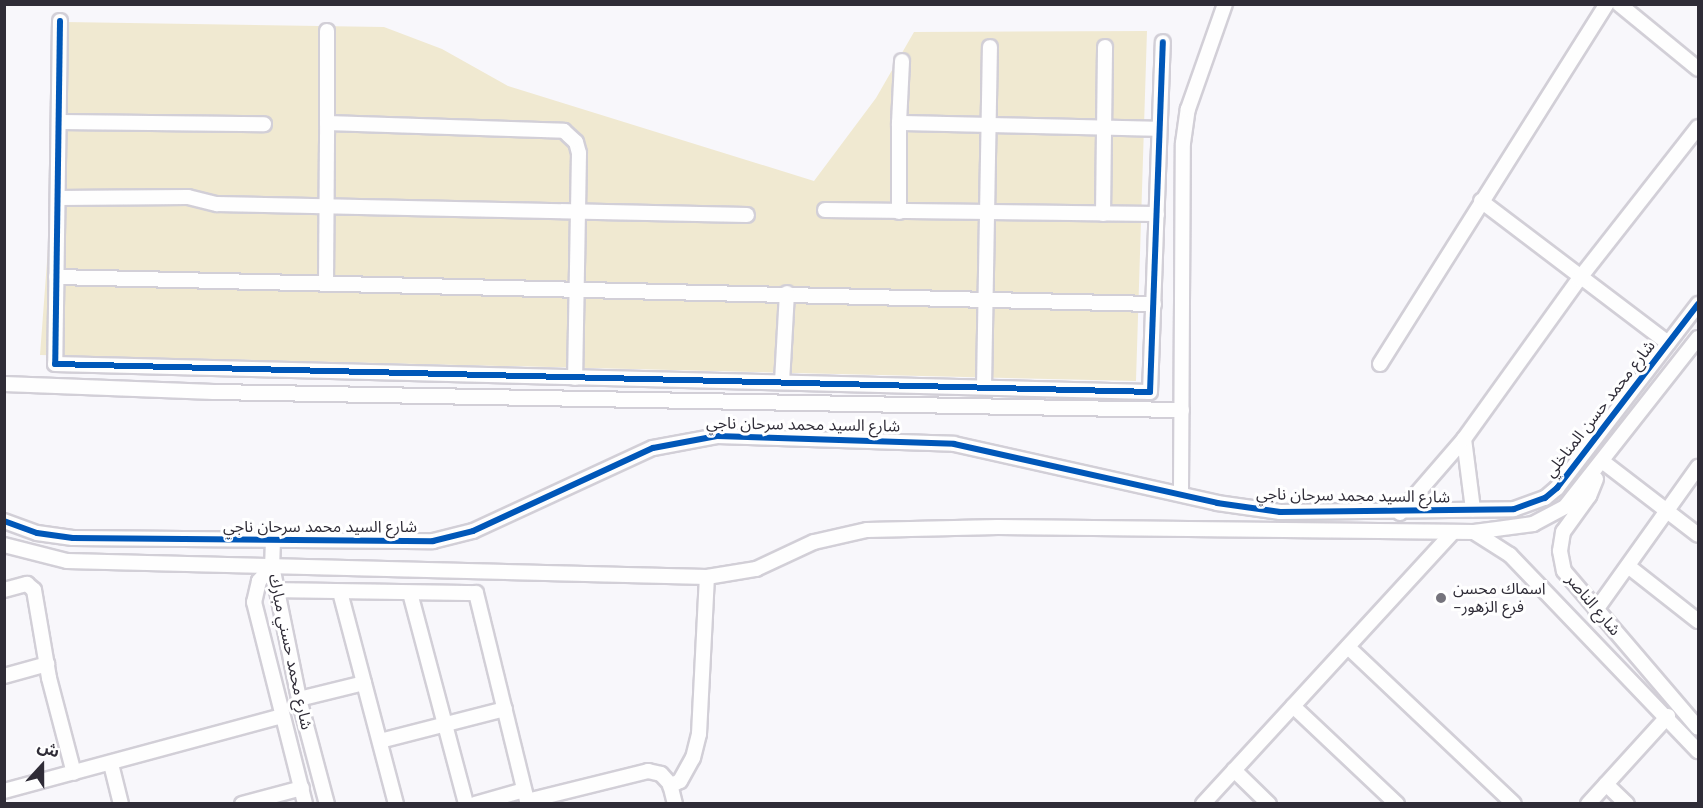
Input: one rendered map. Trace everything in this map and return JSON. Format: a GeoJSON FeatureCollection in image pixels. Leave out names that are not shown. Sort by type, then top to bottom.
{"type":"FeatureCollection","features":[{"type":"Feature","properties":{"kind":"street"},"geometry":{"type":"LineString","coordinates":[[1181,493],[1183,135],[1193,92],[1225,4]]}},
{"type":"Feature","properties":{"kind":"street"},"geometry":{"type":"LineString","coordinates":[[1380,364],[1607,4]]}},
{"type":"Feature","properties":{"kind":"street"},"geometry":{"type":"LineString","coordinates":[[1619,4],[1698,69]]}},
{"type":"Feature","properties":{"kind":"street"},"geometry":{"type":"LineString","coordinates":[[60,21],[55,364],[1150,392],[1163,42]]}},
{"type":"Feature","properties":{"kind":"street"},"geometry":{"type":"LineString","coordinates":[[326,283],[327,31]]}},
{"type":"Feature","properties":{"kind":"street"},"geometry":{"type":"LineString","coordinates":[[984,387],[990,47]]}},
{"type":"Feature","properties":{"kind":"street"},"geometry":{"type":"LineString","coordinates":[[1103,214],[1105,47]]}},
{"type":"Feature","properties":{"kind":"street"},"geometry":{"type":"LineString","coordinates":[[899,212],[902,62]]}},
{"type":"Feature","properties":{"kind":"street"},"geometry":{"type":"LineString","coordinates":[[60,122],[264,124]]}},
{"type":"Feature","properties":{"kind":"street"},"geometry":{"type":"LineString","coordinates":[[327,123],[564,131],[576,142],[579,153],[575,378]]}},
{"type":"Feature","properties":{"kind":"street"},"geometry":{"type":"LineString","coordinates":[[899,123],[1159,129]]}},
{"type":"Feature","properties":{"kind":"street"},"geometry":{"type":"LineString","coordinates":[[1400,513],[1464,439],[1580,279],[1698,127]]}},
{"type":"Feature","properties":{"kind":"street"},"geometry":{"type":"LineString","coordinates":[[58,198],[188,196],[217,204],[747,215]]}},
{"type":"Feature","properties":{"kind":"street"},"geometry":{"type":"LineString","coordinates":[[1481,201],[1580,279],[1668,344]]}},
{"type":"Feature","properties":{"kind":"street"},"geometry":{"type":"LineString","coordinates":[[825,210],[1156,214]]}},
{"type":"Feature","properties":{"kind":"street"},"geometry":{"type":"LineString","coordinates":[[56,277],[787,293],[1154,304]]}},
{"type":"Feature","properties":{"kind":"street"},"geometry":{"type":"LineString","coordinates":[[782,382],[787,293]]}},
{"type":"Feature","properties":{"kind":"street","name":"شارع محمد حسن المناخلي"},"geometry":{"type":"LineString","coordinates":[[1473,510],[1514,509],[1545,498],[1568,476],[1698,304]]}},
{"type":"Feature","properties":{"kind":"street","name":"شارع محمد حسن المناخلي"},"geometry":{"type":"LineString","coordinates":[[1452,533],[1533,524],[1555,514],[1575,498],[1698,338]]}},
{"type":"Feature","properties":{"kind":"street"},"geometry":{"type":"LineString","coordinates":[[492,375],[492,394]]}},
{"type":"Feature","properties":{"kind":"street"},"geometry":{"type":"LineString","coordinates":[[4,384],[214,392],[492,394],[1182,410]]}},
{"type":"Feature","properties":{"kind":"street"},"geometry":{"type":"LineString","coordinates":[[1637,384],[1653,396]]}},
{"type":"Feature","properties":{"kind":"street","name":"شارع السيد محمد سرحان ناجي"},"geometry":{"type":"LineString","coordinates":[[4,521],[37,533],[73,538],[433,541],[460,537],[653,448],[717,436],[954,444],[1230,505],[1280,512],[1400,513],[1473,510]]}},
{"type":"Feature","properties":{"kind":"street"},"geometry":{"type":"LineString","coordinates":[[1464,439],[1473,510]]}},
{"type":"Feature","properties":{"kind":"street"},"geometry":{"type":"LineString","coordinates":[[1600,463],[1698,535]]}},
{"type":"Feature","properties":{"kind":"street","name":"شارع الناصر"},"geometry":{"type":"LineString","coordinates":[[1600,463],[1589,496],[1567,523],[1560,550],[1564,571],[1698,728]]}},
{"type":"Feature","properties":{"kind":"street"},"geometry":{"type":"LineString","coordinates":[[1596,610],[1698,467]]}},
{"type":"Feature","properties":{"kind":"street"},"geometry":{"type":"LineString","coordinates":[[1230,505],[1232,530]]}},
{"type":"Feature","properties":{"kind":"street"},"geometry":{"type":"LineString","coordinates":[[4,545],[35,556],[67,561],[707,577],[756,569],[814,542],[855,531],[998,527],[1452,533]]}},
{"type":"Feature","properties":{"kind":"street","name":"شارع الناصر"},"geometry":{"type":"LineString","coordinates":[[1474,532],[1510,555],[1668,716],[1698,751]]}},
{"type":"Feature","properties":{"kind":"street"},"geometry":{"type":"LineString","coordinates":[[1203,804],[1452,533]]}},
{"type":"Feature","properties":{"kind":"street"},"geometry":{"type":"LineString","coordinates":[[272,566],[273,540]]}},
{"type":"Feature","properties":{"kind":"street","name":"شارع محمد حسني مبارك"},"geometry":{"type":"LineString","coordinates":[[272,566],[299,699],[327,804]]}},
{"type":"Feature","properties":{"kind":"street","name":"شارع محمد حسني مبارك"},"geometry":{"type":"LineString","coordinates":[[272,566],[259,580],[254,602],[305,804]]}},
{"type":"Feature","properties":{"kind":"street"},"geometry":{"type":"LineString","coordinates":[[1628,566],[1698,621]]}},
{"type":"Feature","properties":{"kind":"street"},"geometry":{"type":"LineString","coordinates":[[670,786],[680,781],[693,758],[699,735],[707,577]]}},
{"type":"Feature","properties":{"kind":"street"},"geometry":{"type":"LineString","coordinates":[[4,590],[27,584],[34,590],[46,664],[74,773]]}},
{"type":"Feature","properties":{"kind":"street"},"geometry":{"type":"LineString","coordinates":[[277,590],[476,593],[527,798]]}},
{"type":"Feature","properties":{"kind":"street"},"geometry":{"type":"LineString","coordinates":[[340,592],[396,804]]}},
{"type":"Feature","properties":{"kind":"street"},"geometry":{"type":"LineString","coordinates":[[410,593],[466,804]]}},
{"type":"Feature","properties":{"kind":"street"},"geometry":{"type":"LineString","coordinates":[[1348,647],[1498,799],[1514,804]]}},
{"type":"Feature","properties":{"kind":"street"},"geometry":{"type":"LineString","coordinates":[[4,676],[46,664]]}},
{"type":"Feature","properties":{"kind":"street"},"geometry":{"type":"LineString","coordinates":[[299,699],[364,683]]}},
{"type":"Feature","properties":{"kind":"street"},"geometry":{"type":"LineString","coordinates":[[1293,706],[1396,804]]}},
{"type":"Feature","properties":{"kind":"street"},"geometry":{"type":"LineString","coordinates":[[380,741],[505,709]]}},
{"type":"Feature","properties":{"kind":"street"},"geometry":{"type":"LineString","coordinates":[[4,791],[111,764],[282,716]]}},
{"type":"Feature","properties":{"kind":"street"},"geometry":{"type":"LineString","coordinates":[[1588,804],[1668,716]]}},
{"type":"Feature","properties":{"kind":"street"},"geometry":{"type":"LineString","coordinates":[[111,764],[121,804]]}},
{"type":"Feature","properties":{"kind":"street"},"geometry":{"type":"LineString","coordinates":[[1234,770],[1269,804]]}},
{"type":"Feature","properties":{"kind":"street"},"geometry":{"type":"LineString","coordinates":[[475,804],[527,798],[648,771],[661,774],[670,786],[675,804]]}},
{"type":"Feature","properties":{"kind":"street"},"geometry":{"type":"LineString","coordinates":[[1606,784],[1627,804]]}},
{"type":"Feature","properties":{"kind":"street"},"geometry":{"type":"LineString","coordinates":[[242,804],[302,788]]}},
{"type":"Feature","properties":{"kind":"shaded area"},"geometry":{"type":"Polygon","coordinates":[[[65,22],[384,27],[442,49],[508,86],[814,181],[876,98],[914,32],[1147,31],[1136,381],[40,355],[65,22]]]}},
{"type":"Feature","properties":{"kind":"cycle path"},"geometry":{"type":"LineString","coordinates":[[60,21],[55,364],[1150,392],[1163,42]]}},
{"type":"Feature","properties":{"kind":"cycle path"},"geometry":{"type":"LineString","coordinates":[[4,521],[37,533],[73,538],[433,541],[473,531],[653,448],[717,436],[954,444],[1217,503],[1280,512],[1514,509],[1545,498],[1557,488],[1698,304]]}},
{"type":"Feature","properties":{"kind":"place","name":"اسماك محسن -فرع الزهور"},"geometry":{"type":"Point","coordinates":[1441,598]}}]}
